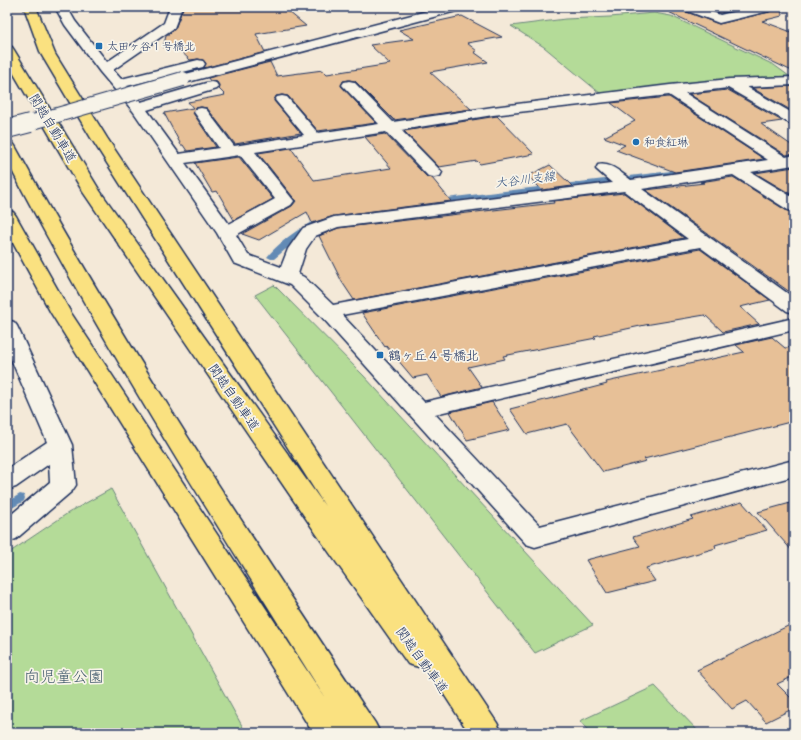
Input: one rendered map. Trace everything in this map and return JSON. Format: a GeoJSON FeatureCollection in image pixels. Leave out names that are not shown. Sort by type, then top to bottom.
{"type":"FeatureCollection","features":[{"type":"Feature","properties":{"kind":"highway"},"geometry":{"type":"LineString","coordinates":[[30,7],[48,54],[99,138],[486,733]]}},
{"type":"Feature","properties":{"kind":"highway","name":"関越自動車道"},"geometry":{"type":"LineString","coordinates":[[7,50],[92,192],[160,292],[331,535],[476,733]]}},
{"type":"Feature","properties":{"kind":"highway"},"geometry":{"type":"LineString","coordinates":[[7,146],[37,203],[101,316],[256,566],[364,733]]}},
{"type":"Feature","properties":{"kind":"highway"},"geometry":{"type":"LineString","coordinates":[[7,216],[61,313],[330,733]]}},
{"type":"Feature","properties":{"kind":"street"},"geometry":{"type":"LineString","coordinates":[[61,7],[69,22],[105,69],[138,108],[226,233],[241,259],[297,281],[328,312],[535,537],[794,468]]}},
{"type":"Feature","properties":{"kind":"street"},"geometry":{"type":"LineString","coordinates":[[105,69],[170,25],[176,7]]}},
{"type":"Feature","properties":{"kind":"street"},"geometry":{"type":"LineString","coordinates":[[7,129],[183,79],[456,7]]}},
{"type":"Feature","properties":{"kind":"street"},"geometry":{"type":"LineString","coordinates":[[689,7],[719,19],[766,8],[763,7]]}},
{"type":"Feature","properties":{"kind":"street"},"geometry":{"type":"LineString","coordinates":[[118,84],[318,35],[362,31]]}},
{"type":"Feature","properties":{"kind":"street"},"geometry":{"type":"LineString","coordinates":[[236,79],[350,45],[362,31]]}},
{"type":"Feature","properties":{"kind":"street"},"geometry":{"type":"LineString","coordinates":[[174,160],[493,111],[670,89],[730,83],[794,80]]}},
{"type":"Feature","properties":{"kind":"street"},"geometry":{"type":"LineString","coordinates":[[138,108],[221,83]]}},
{"type":"Feature","properties":{"kind":"street"},"geometry":{"type":"LineString","coordinates":[[730,83],[794,120]]}},
{"type":"Feature","properties":{"kind":"street"},"geometry":{"type":"LineString","coordinates":[[349,85],[434,172]]}},
{"type":"Feature","properties":{"kind":"street"},"geometry":{"type":"LineString","coordinates":[[670,89],[789,161]]}},
{"type":"Feature","properties":{"kind":"street"},"geometry":{"type":"LineString","coordinates":[[282,100],[315,138]]}},
{"type":"Feature","properties":{"kind":"street"},"geometry":{"type":"LineString","coordinates":[[200,112],[285,201],[226,233]]}},
{"type":"Feature","properties":{"kind":"street"},"geometry":{"type":"LineString","coordinates":[[287,276],[297,250],[309,232],[334,222],[627,186],[789,161]]}},
{"type":"Feature","properties":{"kind":"street"},"geometry":{"type":"LineString","coordinates":[[604,169],[794,307]]}},
{"type":"Feature","properties":{"kind":"street"},"geometry":{"type":"LineString","coordinates":[[736,170],[794,206]]}},
{"type":"Feature","properties":{"kind":"street"},"geometry":{"type":"LineString","coordinates":[[328,312],[705,241]]}},
{"type":"Feature","properties":{"kind":"street"},"geometry":{"type":"LineString","coordinates":[[418,411],[794,324]]}},
{"type":"Feature","properties":{"kind":"street"},"geometry":{"type":"LineString","coordinates":[[7,326],[60,445],[63,485],[7,532]]}},
{"type":"Feature","properties":{"kind":"street"},"geometry":{"type":"LineString","coordinates":[[7,480],[60,445]]}},
{"type":"Feature","properties":{"kind":"green space"},"geometry":{"type":"Polygon","coordinates":[[[654,13],[671,16],[774,65],[789,76],[723,80],[601,94],[544,47],[511,26],[565,19],[654,13]]]}},
{"type":"Feature","properties":{"kind":"green space"},"geometry":{"type":"Polygon","coordinates":[[[274,285],[364,376],[593,625],[535,653],[255,295],[274,285]]]}},
{"type":"Feature","properties":{"kind":"green space","name":"向児童公園"},"geometry":{"type":"Polygon","coordinates":[[[111,489],[246,733],[7,733],[7,554],[68,513],[111,489]]]}},
{"type":"Feature","properties":{"kind":"green space"},"geometry":{"type":"Polygon","coordinates":[[[655,686],[700,733],[590,733],[580,721],[655,686]]]}},
{"type":"Feature","properties":{"kind":"building"},"geometry":{"type":"Polygon","coordinates":[[[283,7],[306,26],[256,34],[265,52],[204,68],[206,63],[203,60],[190,60],[176,47],[163,47],[166,36],[175,29],[183,8],[283,7]]]}},
{"type":"Feature","properties":{"kind":"building"},"geometry":{"type":"Polygon","coordinates":[[[658,7],[682,7],[684,11],[719,24],[769,12],[772,7],[781,7],[782,16],[762,21],[794,33],[794,72],[658,7]]]}},
{"type":"Feature","properties":{"kind":"building"},"geometry":{"type":"Polygon","coordinates":[[[704,7],[747,7],[720,13],[704,7]]]}},
{"type":"Feature","properties":{"kind":"building"},"geometry":{"type":"Polygon","coordinates":[[[462,16],[502,37],[467,43],[477,51],[474,52],[488,62],[430,72],[471,109],[394,120],[355,81],[349,80],[343,81],[341,86],[376,123],[318,131],[288,96],[282,95],[276,96],[274,101],[301,133],[235,144],[207,108],[201,107],[195,108],[193,113],[216,147],[187,151],[183,145],[181,145],[164,113],[193,108],[188,102],[225,95],[218,88],[219,85],[217,82],[210,81],[208,78],[270,62],[277,76],[323,70],[327,74],[390,64],[370,45],[414,39],[399,30],[462,16]]]}},
{"type":"Feature","properties":{"kind":"building"},"geometry":{"type":"Polygon","coordinates":[[[794,86],[794,112],[752,88],[794,86]]]}},
{"type":"Feature","properties":{"kind":"building"},"geometry":{"type":"Polygon","coordinates":[[[728,90],[782,121],[761,124],[794,147],[794,154],[786,155],[689,94],[728,90]]]}},
{"type":"Feature","properties":{"kind":"building"},"geometry":{"type":"Polygon","coordinates":[[[669,97],[764,159],[675,172],[616,150],[625,145],[604,137],[635,121],[611,103],[669,97]]]}},
{"type":"Feature","properties":{"kind":"building"},"geometry":{"type":"Polygon","coordinates":[[[497,116],[534,154],[480,164],[477,161],[439,167],[404,131],[497,116]]]}},
{"type":"Feature","properties":{"kind":"building"},"geometry":{"type":"Polygon","coordinates":[[[385,134],[427,177],[432,178],[451,201],[334,216],[312,223],[307,212],[259,240],[242,234],[292,206],[296,201],[258,153],[291,148],[314,180],[391,168],[365,137],[385,134]]]}},
{"type":"Feature","properties":{"kind":"building"},"geometry":{"type":"Polygon","coordinates":[[[239,157],[273,199],[234,220],[217,191],[212,192],[195,163],[239,157]]]}},
{"type":"Feature","properties":{"kind":"building"},"geometry":{"type":"Polygon","coordinates":[[[550,165],[572,186],[542,190],[528,176],[550,165]]]}},
{"type":"Feature","properties":{"kind":"building"},"geometry":{"type":"Polygon","coordinates":[[[794,167],[794,196],[755,173],[794,167]]]}},
{"type":"Feature","properties":{"kind":"building"},"geometry":{"type":"Polygon","coordinates":[[[733,177],[787,211],[794,212],[794,295],[646,190],[704,183],[700,182],[733,177]]]}},
{"type":"Feature","properties":{"kind":"building"},"geometry":{"type":"Polygon","coordinates":[[[624,193],[684,238],[354,300],[342,282],[319,236],[338,228],[554,203],[553,201],[624,193]]]}},
{"type":"Feature","properties":{"kind":"building"},"geometry":{"type":"Polygon","coordinates":[[[700,249],[770,300],[740,307],[759,324],[723,332],[705,315],[645,325],[594,336],[596,338],[503,356],[505,359],[468,367],[482,387],[441,397],[427,375],[413,378],[386,346],[385,347],[362,313],[700,249]]]}},
{"type":"Feature","properties":{"kind":"building"},"geometry":{"type":"Polygon","coordinates":[[[772,337],[785,348],[794,347],[794,421],[644,459],[646,461],[603,472],[567,424],[527,434],[510,409],[607,384],[606,382],[744,352],[736,345],[772,337]]]}},
{"type":"Feature","properties":{"kind":"building"},"geometry":{"type":"Polygon","coordinates":[[[492,402],[510,430],[467,440],[450,412],[492,402]]]}},
{"type":"Feature","properties":{"kind":"building"},"geometry":{"type":"Polygon","coordinates":[[[742,502],[767,530],[715,545],[716,548],[646,568],[655,581],[607,593],[586,560],[640,546],[633,537],[693,519],[691,517],[742,502]]]}},
{"type":"Feature","properties":{"kind":"building"},"geometry":{"type":"Polygon","coordinates":[[[794,502],[794,553],[758,512],[794,502]]]}},
{"type":"Feature","properties":{"kind":"building"},"geometry":{"type":"Polygon","coordinates":[[[794,623],[794,676],[777,684],[794,701],[794,708],[766,722],[747,701],[732,709],[697,670],[794,623]]]}},
{"type":"Feature","properties":{"kind":"waterway","name":"大谷川支線"},"geometry":{"type":"LineString","coordinates":[[751,160],[794,152]]}},
{"type":"Feature","properties":{"kind":"waterway","name":"大谷川支線"},"geometry":{"type":"LineString","coordinates":[[438,201],[671,173],[707,167]]}},
{"type":"Feature","properties":{"kind":"waterway","name":"大谷川支線"},"geometry":{"type":"LineString","coordinates":[[271,257],[306,229],[330,217]]}},
{"type":"Feature","properties":{"kind":"waterway","name":"大谷川支線"},"geometry":{"type":"LineString","coordinates":[[7,507],[20,498]]}},
{"type":"Feature","properties":{"kind":"place","name":"太田ヶ谷１号橋北"},"geometry":{"type":"Point","coordinates":[99,46]}},
{"type":"Feature","properties":{"kind":"place","name":"和食紅琳"},"geometry":{"type":"Point","coordinates":[636,142]}},
{"type":"Feature","properties":{"kind":"place","name":"鶴ヶ丘４号橋北"},"geometry":{"type":"Point","coordinates":[380,355]}}]}
